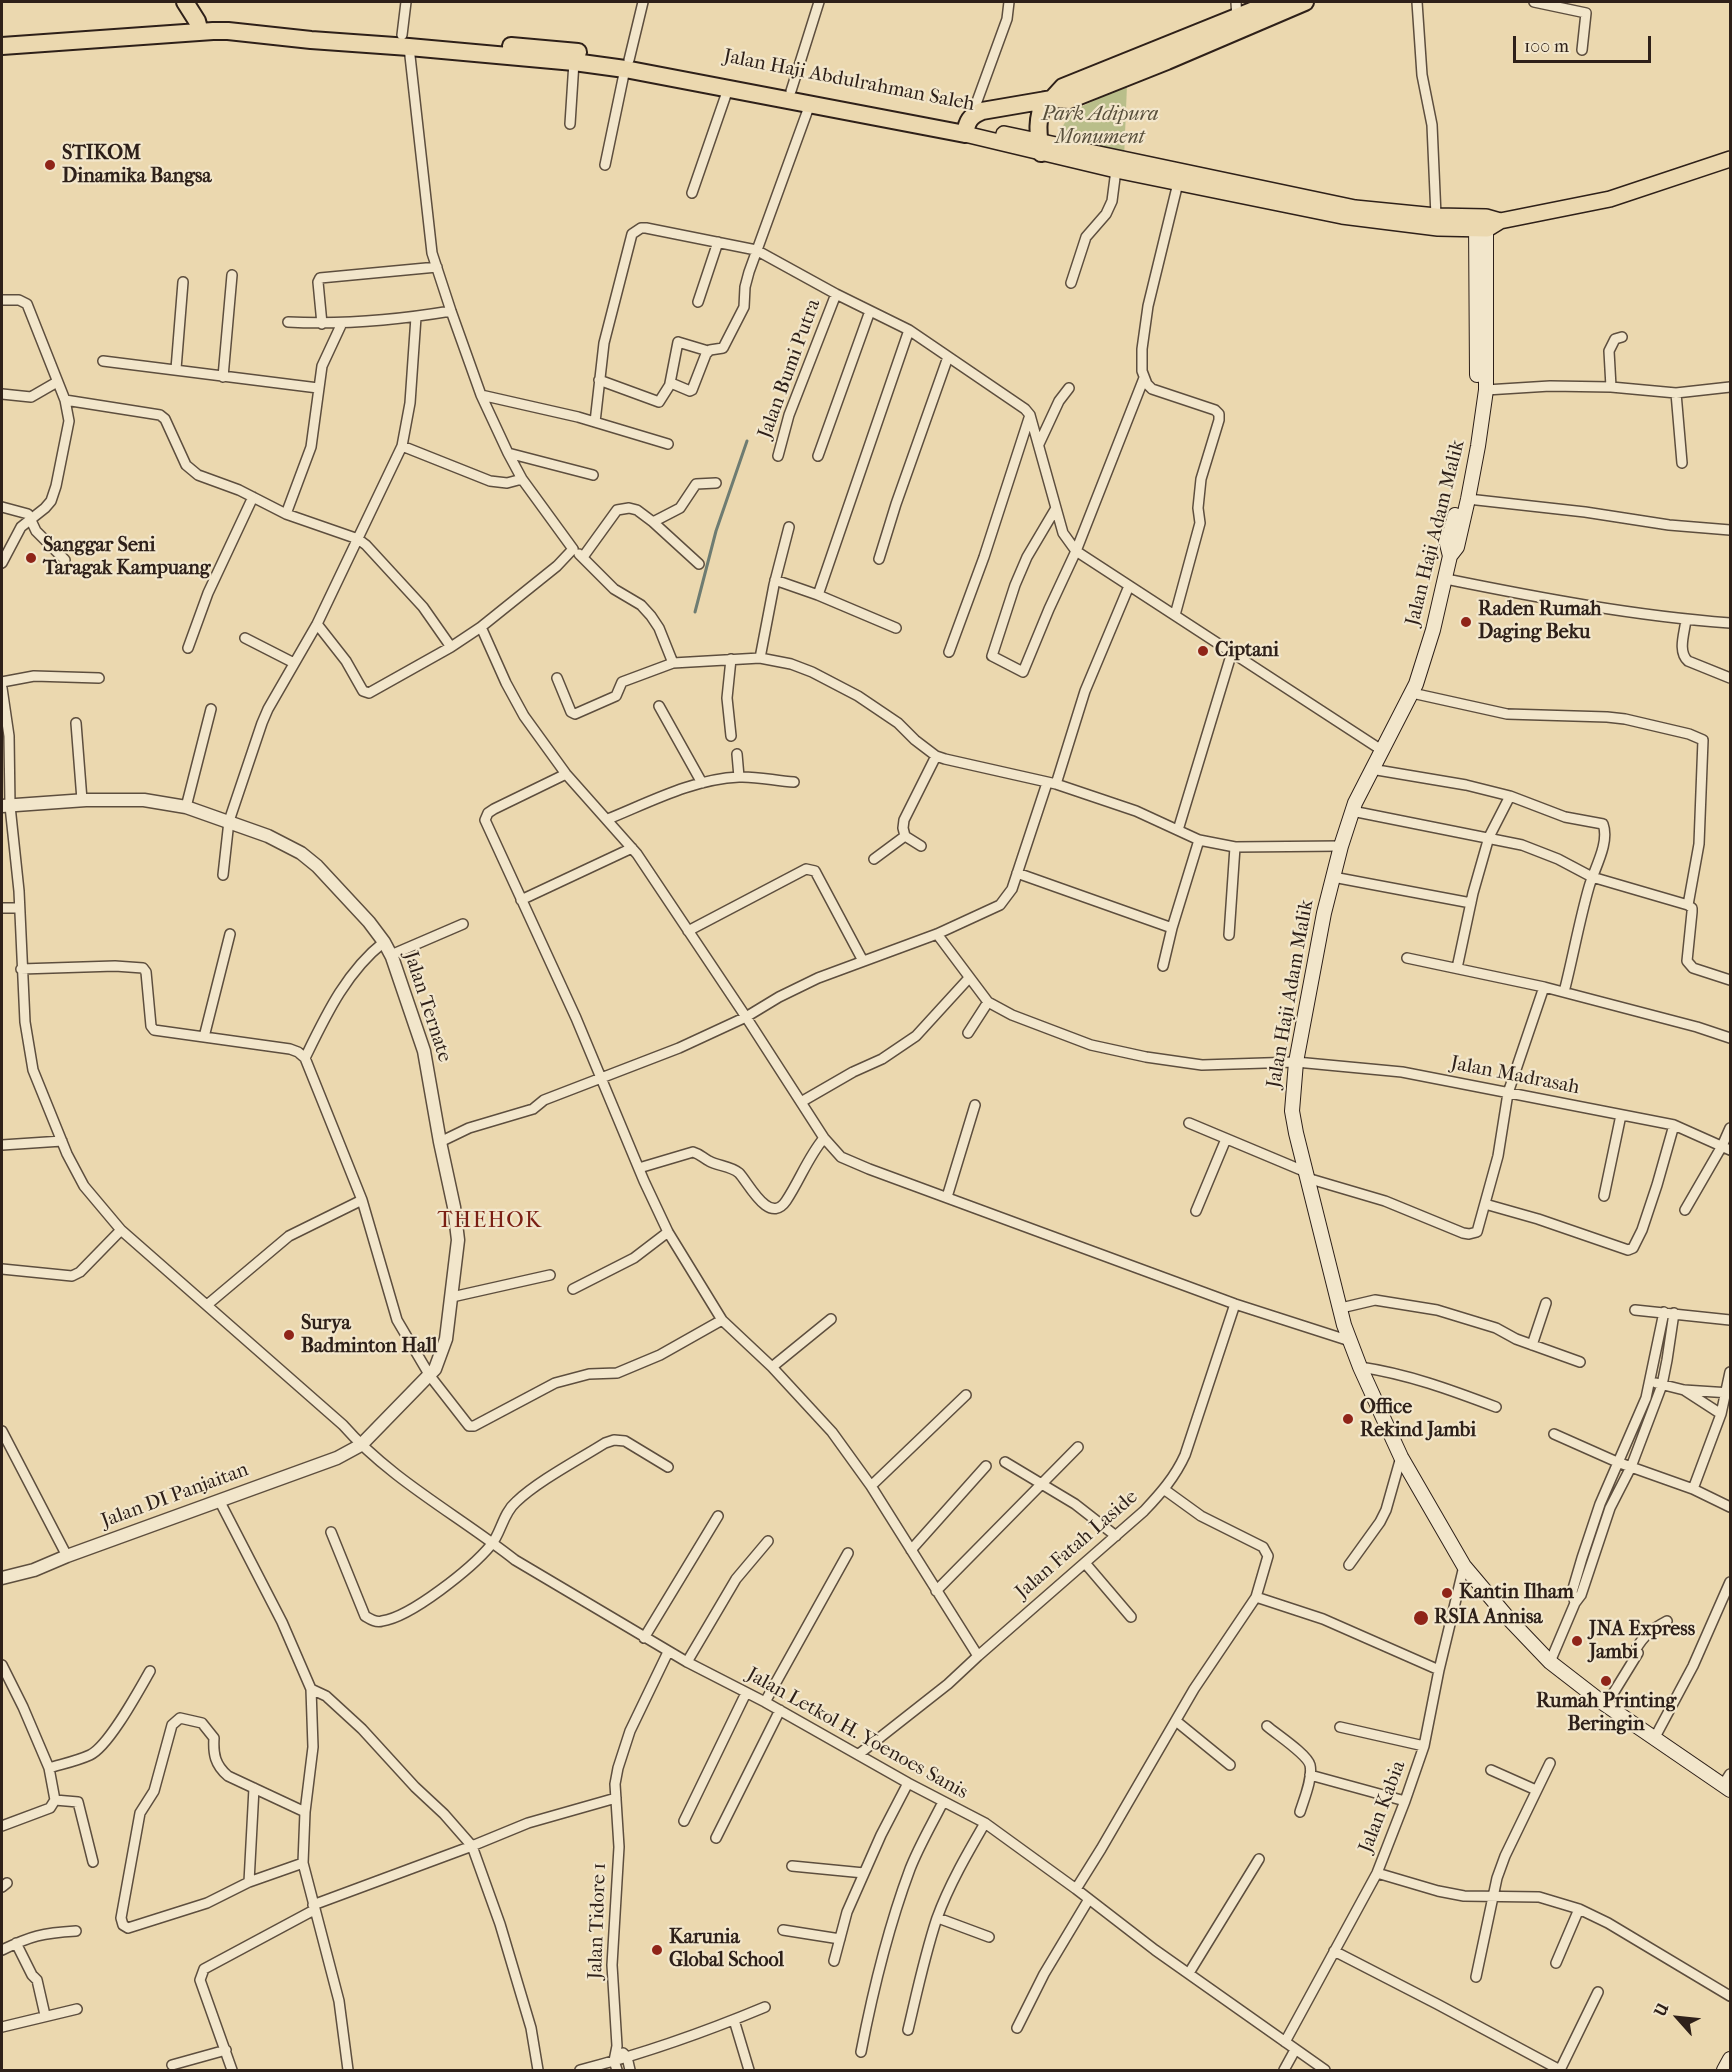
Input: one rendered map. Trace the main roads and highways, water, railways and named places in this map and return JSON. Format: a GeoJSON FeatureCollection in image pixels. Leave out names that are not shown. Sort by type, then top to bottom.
{"type":"FeatureCollection","features":[{"type":"Feature","properties":{"kind":"highway"},"geometry":{"type":"LineString","coordinates":[[184,2],[205,26]]}},
{"type":"Feature","properties":{"kind":"highway"},"geometry":{"type":"LineString","coordinates":[[198,2],[205,26]]}},
{"type":"Feature","properties":{"kind":"highway"},"geometry":{"type":"LineString","coordinates":[[1040,147],[1038,121],[1049,100],[1064,87],[1237,10],[1274,2]]}},
{"type":"Feature","properties":{"kind":"highway"},"geometry":{"type":"LineString","coordinates":[[968,125],[991,108],[1049,100],[1069,100],[1305,2]]}},
{"type":"Feature","properties":{"kind":"highway"},"geometry":{"type":"LineString","coordinates":[[2,36],[205,26]]}},
{"type":"Feature","properties":{"kind":"highway"},"geometry":{"type":"LineString","coordinates":[[2,46],[205,26]]}},
{"type":"Feature","properties":{"kind":"highway","name":"Jalan Haji Abdulrahman Saleh"},"geometry":{"type":"LineString","coordinates":[[205,26],[406,41],[574,62],[627,64],[791,91],[968,125]]}},
{"type":"Feature","properties":{"kind":"highway","name":"Jalan Haji Abdulrahman Saleh"},"geometry":{"type":"LineString","coordinates":[[445,45],[573,51],[728,89],[810,104],[968,125]]}},
{"type":"Feature","properties":{"kind":"main road","name":"Jalan Haji Abdulrahman Saleh"},"geometry":{"type":"LineString","coordinates":[[968,125],[1116,170],[1362,219],[1438,228],[1485,222]]}},
{"type":"Feature","properties":{"kind":"main road","name":"Jalan Haji Abdulrahman Saleh"},"geometry":{"type":"LineString","coordinates":[[1040,147],[1355,208],[1485,222]]}},
{"type":"Feature","properties":{"kind":"main road"},"geometry":{"type":"LineString","coordinates":[[1450,556],[1447,544],[1471,443],[1477,392],[1485,222],[1520,218],[1610,199],[1726,160]]}},
{"type":"Feature","properties":{"kind":"main road","name":"Jalan Haji Adam Malik"},"geometry":{"type":"LineString","coordinates":[[1485,222],[1486,390],[1468,499],[1457,547],[1450,556],[1425,660],[1412,693],[1383,751],[1371,769],[1352,811],[1341,846],[1304,1015],[1296,1062],[1292,1111],[1350,1341],[1401,1457],[1464,1566],[1508,1618],[1550,1662],[1654,1739],[1728,1783]]}},
{"type":"Feature","properties":{"kind":"main road"},"geometry":{"type":"LineString","coordinates":[[1724,2070],[1731,2059]]}},
{"type":"Feature","properties":{"kind":"waterway"},"geometry":{"type":"LineString","coordinates":[[695,612],[716,531],[747,441]]}},
{"type":"Feature","properties":{"kind":"place","name":"STIKOM Dinamika Bangsa"},"geometry":{"type":"Point","coordinates":[50,165]}},
{"type":"Feature","properties":{"kind":"place","name":"Sanggar Seni Taragak Kampuang"},"geometry":{"type":"Point","coordinates":[31,558]}},
{"type":"Feature","properties":{"kind":"place","name":"Raden Rumah Daging Beku"},"geometry":{"type":"Point","coordinates":[1466,622]}},
{"type":"Feature","properties":{"kind":"place","name":"Ciptani"},"geometry":{"type":"Point","coordinates":[1203,651]}},
{"type":"Feature","properties":{"kind":"place","name":"Surya Badminton Hall"},"geometry":{"type":"Point","coordinates":[289,1335]}},
{"type":"Feature","properties":{"kind":"place","name":"Office Rekind Jambi"},"geometry":{"type":"Point","coordinates":[1348,1419]}},
{"type":"Feature","properties":{"kind":"place","name":"Kantin Ilham"},"geometry":{"type":"Point","coordinates":[1447,1593]}},
{"type":"Feature","properties":{"kind":"place","name":"RSIA Annisa"},"geometry":{"type":"Point","coordinates":[1421,1618]}},
{"type":"Feature","properties":{"kind":"place","name":"JNA Express Jambi"},"geometry":{"type":"Point","coordinates":[1577,1641]}},
{"type":"Feature","properties":{"kind":"place","name":"Rumah Printing Beringin"},"geometry":{"type":"Point","coordinates":[1606,1681]}},
{"type":"Feature","properties":{"kind":"place","name":"Karunia Global School"},"geometry":{"type":"Point","coordinates":[657,1950]}},
{"type":"Feature","properties":{"kind":"district","name":"THEHOK"},"geometry":{"type":"Point","coordinates":[490,1222]}},
{"type":"Feature","properties":{"kind":"park label","name":"Park Adipura Monument"},"geometry":{"type":"Point","coordinates":[1100,126]}}]}
